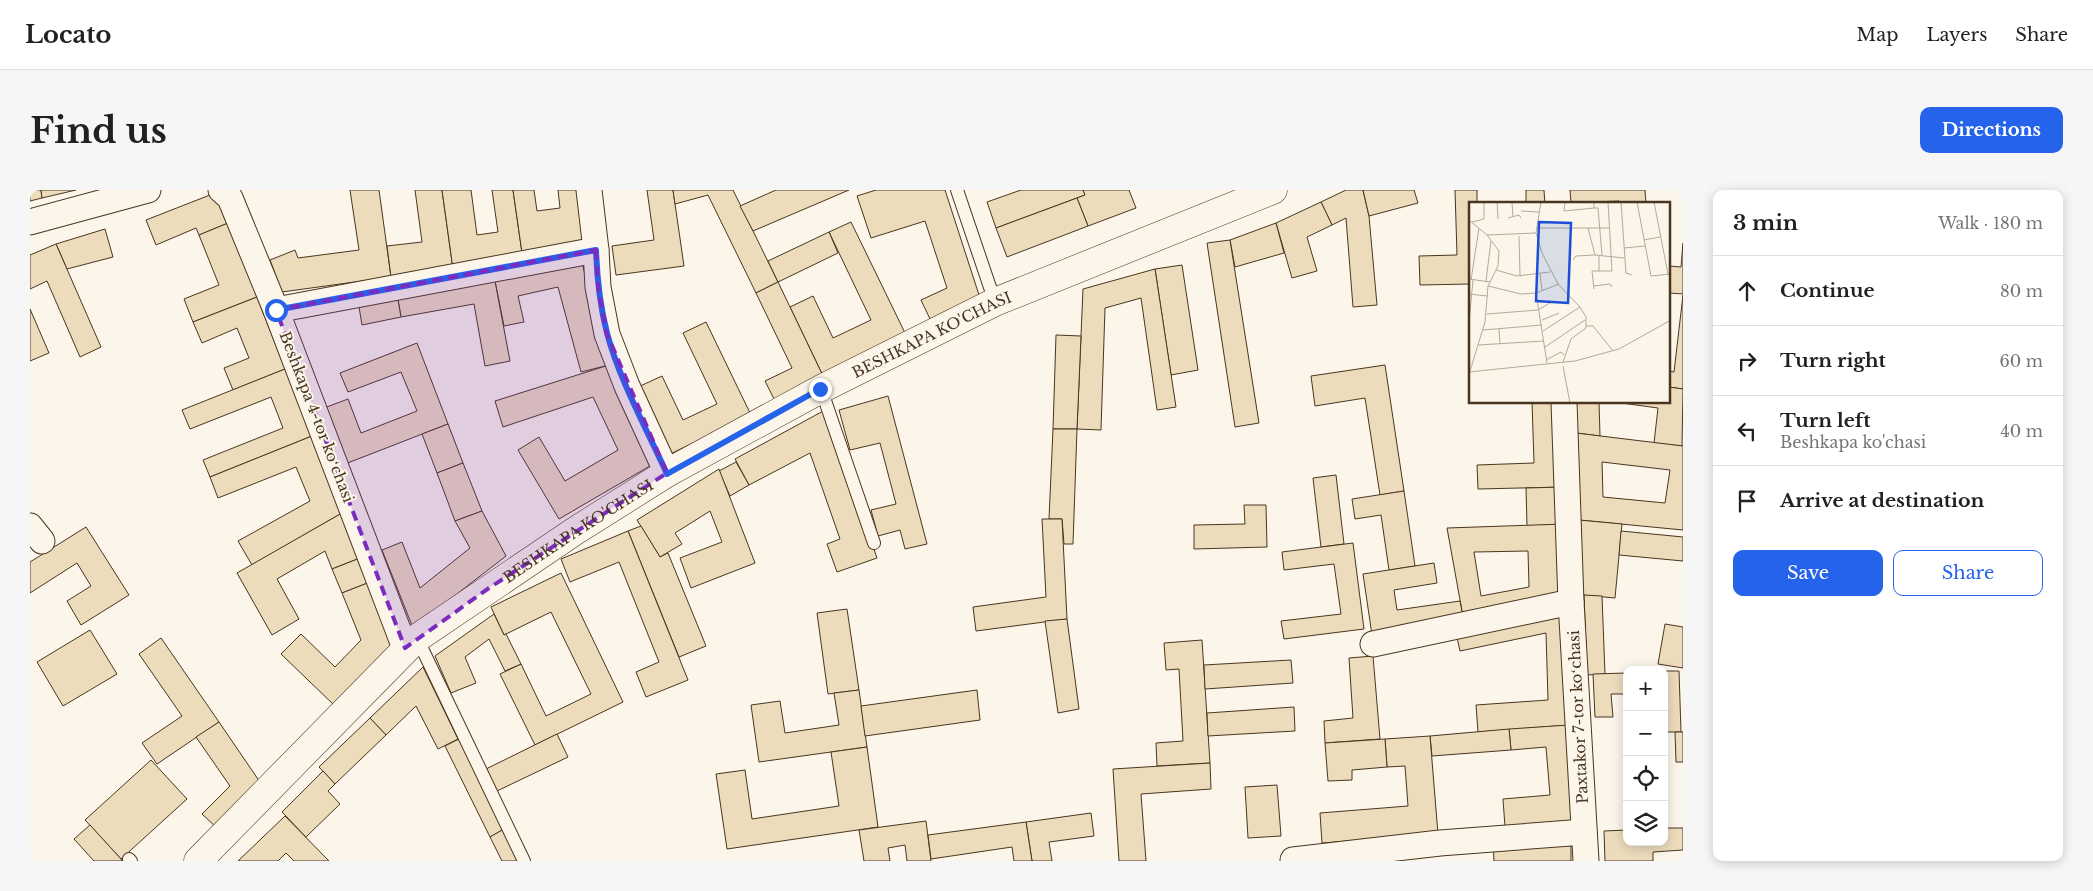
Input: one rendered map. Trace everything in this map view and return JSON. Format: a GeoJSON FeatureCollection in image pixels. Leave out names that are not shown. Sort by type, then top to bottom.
{"type":"FeatureCollection","features":[{"type":"Feature","properties":{"kind":"street"},"geometry":{"type":"LineString","coordinates":[[30,222],[148,190]]}},
{"type":"Feature","properties":{"kind":"street","name":"Beshkapa 4-tor koʻchasi"},"geometry":{"type":"LineString","coordinates":[[221,190],[230,198],[411,643]]}},
{"type":"Feature","properties":{"kind":"street"},"geometry":{"type":"LineString","coordinates":[[588,190],[596,250],[598,287],[607,334],[627,386],[667,474]]}},
{"type":"Feature","properties":{"kind":"street","name":"BESHKAPA KO'CHASI"},"geometry":{"type":"LineString","coordinates":[[198,861],[411,643],[575,531],[667,474],[820,389],[995,302],[1273,190]]}},
{"type":"Feature","properties":{"kind":"street"},"geometry":{"type":"LineString","coordinates":[[276,310],[596,250]]}},
{"type":"Feature","properties":{"kind":"street","name":"Paxtakor 7-tor koʻchasi"},"geometry":{"type":"LineString","coordinates":[[1564,404],[1571,602],[1586,861]]}},
{"type":"Feature","properties":{"kind":"street"},"geometry":{"type":"LineString","coordinates":[[1373,644],[1571,602]]}},
{"type":"Feature","properties":{"kind":"street"},"geometry":{"type":"LineString","coordinates":[[1292,860],[1440,843],[1584,832]]}},
{"type":"Feature","properties":{"kind":"lane"},"geometry":{"type":"LineString","coordinates":[[957,190],[995,302]]}},
{"type":"Feature","properties":{"kind":"lane"},"geometry":{"type":"LineString","coordinates":[[820,389],[874,543]]}},
{"type":"Feature","properties":{"kind":"lane"},"geometry":{"type":"LineString","coordinates":[[411,643],[524,861]]}},
{"type":"Feature","properties":{"kind":"highlighted area"},"geometry":{"type":"Polygon","coordinates":[[[596,250],[598,287],[607,334],[667,473],[489,588],[405,648],[276,310],[596,250]]]}},
{"type":"Feature","properties":{"kind":"building"},"geometry":{"type":"Polygon","coordinates":[[[30,190],[41,190],[42,198],[30,201],[30,190]]]}},
{"type":"Feature","properties":{"kind":"building"},"geometry":{"type":"Polygon","coordinates":[[[41,190],[76,190],[42,198],[41,190]]]}},
{"type":"Feature","properties":{"kind":"building"},"geometry":{"type":"Polygon","coordinates":[[[350,190],[379,190],[391,277],[282,292],[270,260],[295,250],[298,258],[359,250],[350,190]]]}},
{"type":"Feature","properties":{"kind":"building"},"geometry":{"type":"Polygon","coordinates":[[[415,190],[442,190],[453,269],[391,277],[387,246],[422,242],[415,190]]]}},
{"type":"Feature","properties":{"kind":"building"},"geometry":{"type":"Polygon","coordinates":[[[442,190],[471,190],[477,235],[498,232],[492,190],[513,190],[522,253],[453,269],[442,190]]]}},
{"type":"Feature","properties":{"kind":"building"},"geometry":{"type":"Polygon","coordinates":[[[513,190],[534,190],[537,211],[560,208],[558,190],[583,190],[590,244],[522,253],[513,190]]]}},
{"type":"Feature","properties":{"kind":"building"},"geometry":{"type":"Polygon","coordinates":[[[647,190],[673,190],[684,266],[616,275],[612,246],[654,240],[647,190]]]}},
{"type":"Feature","properties":{"kind":"building"},"geometry":{"type":"Polygon","coordinates":[[[673,190],[733,190],[778,282],[756,293],[708,195],[675,204],[673,190]]]}},
{"type":"Feature","properties":{"kind":"building"},"geometry":{"type":"Polygon","coordinates":[[[776,190],[849,190],[753,231],[740,206],[776,190]]]}},
{"type":"Feature","properties":{"kind":"building"},"geometry":{"type":"Polygon","coordinates":[[[876,190],[945,190],[979,295],[930,319],[921,300],[947,288],[925,221],[871,238],[857,196],[876,190]]]}},
{"type":"Feature","properties":{"kind":"building"},"geometry":{"type":"Polygon","coordinates":[[[1021,190],[1083,190],[1085,195],[996,228],[987,202],[1021,190]]]}},
{"type":"Feature","properties":{"kind":"building"},"geometry":{"type":"Polygon","coordinates":[[[1083,190],[1129,190],[1136,208],[1088,226],[1077,198],[1085,195],[1083,190]]]}},
{"type":"Feature","properties":{"kind":"building"},"geometry":{"type":"Polygon","coordinates":[[[1346,190],[1363,190],[1369,216],[1377,305],[1353,307],[1346,218],[1332,225],[1321,202],[1346,190]]]}},
{"type":"Feature","properties":{"kind":"building"},"geometry":{"type":"Polygon","coordinates":[[[1363,190],[1414,190],[1418,203],[1369,216],[1363,190]]]}},
{"type":"Feature","properties":{"kind":"building"},"geometry":{"type":"Polygon","coordinates":[[[1455,190],[1477,190],[1477,202],[1469,202],[1469,284],[1420,285],[1419,256],[1457,255],[1455,190]]]}},
{"type":"Feature","properties":{"kind":"building"},"geometry":{"type":"Polygon","coordinates":[[[1526,190],[1553,190],[1554,202],[1526,202],[1526,190]]]}},
{"type":"Feature","properties":{"kind":"building"},"geometry":{"type":"Polygon","coordinates":[[[1566,190],[1645,190],[1646,202],[1566,202],[1566,190]]]}},
{"type":"Feature","properties":{"kind":"building"},"geometry":{"type":"Polygon","coordinates":[[[215,193],[228,223],[199,235],[196,228],[156,245],[146,220],[215,193]]]}},
{"type":"Feature","properties":{"kind":"building"},"geometry":{"type":"Polygon","coordinates":[[[1077,198],[1088,226],[1007,257],[996,228],[1077,198]]]}},
{"type":"Feature","properties":{"kind":"building"},"geometry":{"type":"Polygon","coordinates":[[[1321,202],[1332,225],[1307,237],[1317,271],[1292,278],[1276,223],[1321,202]]]}},
{"type":"Feature","properties":{"kind":"building"},"geometry":{"type":"Polygon","coordinates":[[[851,222],[907,337],[824,378],[790,307],[813,296],[833,338],[871,320],[829,232],[851,222]]]}},
{"type":"Feature","properties":{"kind":"building"},"geometry":{"type":"Polygon","coordinates":[[[228,223],[257,297],[193,322],[184,299],[219,285],[199,235],[228,223]]]}},
{"type":"Feature","properties":{"kind":"building"},"geometry":{"type":"Polygon","coordinates":[[[1276,223],[1284,253],[1235,267],[1230,240],[1276,223]]]}},
{"type":"Feature","properties":{"kind":"building"},"geometry":{"type":"Polygon","coordinates":[[[105,229],[113,257],[67,269],[56,244],[105,229]]]}},
{"type":"Feature","properties":{"kind":"building"},"geometry":{"type":"Polygon","coordinates":[[[829,232],[838,253],[778,282],[768,261],[829,232]]]}},
{"type":"Feature","properties":{"kind":"building"},"geometry":{"type":"Polygon","coordinates":[[[1230,240],[1259,423],[1235,427],[1207,243],[1230,240]]]}},
{"type":"Feature","properties":{"kind":"building"},"geometry":{"type":"Polygon","coordinates":[[[1683,243],[1683,294],[1670,293],[1670,266],[1681,267],[1683,243]]]}},
{"type":"Feature","properties":{"kind":"building"},"geometry":{"type":"Polygon","coordinates":[[[56,244],[101,347],[80,357],[47,281],[30,289],[30,255],[56,244]]]}},
{"type":"Feature","properties":{"kind":"building"},"geometry":{"type":"Polygon","coordinates":[[[581,259],[609,365],[581,372],[558,287],[518,296],[524,322],[504,326],[494,276],[581,259]]]}},
{"type":"Feature","properties":{"kind":"building"},"geometry":{"type":"Polygon","coordinates":[[[1182,265],[1198,370],[1171,375],[1155,269],[1182,265]]]}},
{"type":"Feature","properties":{"kind":"building"},"geometry":{"type":"Polygon","coordinates":[[[1155,269],[1176,407],[1157,410],[1141,298],[1105,308],[1101,430],[1077,429],[1083,289],[1155,269]]]}},
{"type":"Feature","properties":{"kind":"building"},"geometry":{"type":"Polygon","coordinates":[[[494,276],[510,361],[485,366],[474,304],[401,317],[397,294],[494,276]]]}},
{"type":"Feature","properties":{"kind":"building"},"geometry":{"type":"Polygon","coordinates":[[[778,282],[824,378],[775,401],[765,381],[792,368],[756,293],[778,282]]]}},
{"type":"Feature","properties":{"kind":"building"},"geometry":{"type":"Polygon","coordinates":[[[397,294],[401,317],[362,325],[358,301],[397,294]]]}},
{"type":"Feature","properties":{"kind":"building"},"geometry":{"type":"Polygon","coordinates":[[[1683,295],[1683,389],[1670,387],[1670,371],[1674,372],[1683,295]]]}},
{"type":"Feature","properties":{"kind":"building"},"geometry":{"type":"Polygon","coordinates":[[[257,297],[285,369],[233,390],[224,368],[249,358],[237,328],[202,343],[193,322],[257,297]]]}},
{"type":"Feature","properties":{"kind":"building"},"geometry":{"type":"Polygon","coordinates":[[[30,309],[49,353],[30,361],[30,309]]]}},
{"type":"Feature","properties":{"kind":"building"},"geometry":{"type":"Polygon","coordinates":[[[706,322],[751,415],[668,455],[636,388],[662,376],[683,420],[717,404],[683,333],[706,322]]]}},
{"type":"Feature","properties":{"kind":"building"},"geometry":{"type":"Polygon","coordinates":[[[1056,335],[1081,336],[1077,429],[1053,429],[1056,335]]]}},
{"type":"Feature","properties":{"kind":"building"},"geometry":{"type":"Polygon","coordinates":[[[417,343],[448,424],[345,464],[324,408],[348,399],[361,433],[417,411],[401,372],[348,392],[340,373],[417,343]]]}},
{"type":"Feature","properties":{"kind":"building"},"geometry":{"type":"Polygon","coordinates":[[[609,365],[655,463],[559,519],[518,450],[539,437],[565,481],[618,450],[593,397],[503,427],[495,401],[609,365]]]}},
{"type":"Feature","properties":{"kind":"building"},"geometry":{"type":"Polygon","coordinates":[[[1385,365],[1404,491],[1380,495],[1365,398],[1315,406],[1311,376],[1385,365]]]}},
{"type":"Feature","properties":{"kind":"building"},"geometry":{"type":"Polygon","coordinates":[[[285,369],[312,436],[210,477],[203,460],[283,428],[271,397],[190,429],[182,410],[285,369]]]}},
{"type":"Feature","properties":{"kind":"building"},"geometry":{"type":"Polygon","coordinates":[[[1670,387],[1683,389],[1682,446],[1654,443],[1658,408],[1629,404],[1670,404],[1670,387]]]}},
{"type":"Feature","properties":{"kind":"building"},"geometry":{"type":"Polygon","coordinates":[[[888,396],[927,544],[905,549],[900,530],[878,536],[871,510],[896,504],[880,443],[850,450],[839,410],[888,396]]]}},
{"type":"Feature","properties":{"kind":"building"},"geometry":{"type":"Polygon","coordinates":[[[1532,404],[1561,404],[1563,487],[1478,489],[1477,465],[1534,463],[1532,404]]]}},
{"type":"Feature","properties":{"kind":"building"},"geometry":{"type":"Polygon","coordinates":[[[1574,404],[1599,404],[1600,436],[1576,433],[1574,404]]]}},
{"type":"Feature","properties":{"kind":"building"},"geometry":{"type":"Polygon","coordinates":[[[825,410],[877,558],[837,572],[827,544],[840,539],[810,453],[749,485],[735,459],[825,410]]]}},
{"type":"Feature","properties":{"kind":"building"},"geometry":{"type":"Polygon","coordinates":[[[448,424],[463,463],[437,473],[422,434],[448,424]]]}},
{"type":"Feature","properties":{"kind":"building"},"geometry":{"type":"Polygon","coordinates":[[[1053,429],[1077,429],[1073,544],[1064,544],[1062,519],[1049,519],[1053,429]]]}},
{"type":"Feature","properties":{"kind":"building"},"geometry":{"type":"Polygon","coordinates":[[[1576,433],[1683,446],[1683,530],[1579,520],[1576,433]],[[1602,462],[1603,497],[1665,503],[1670,470],[1602,462]]]}},
{"type":"Feature","properties":{"kind":"building"},"geometry":{"type":"Polygon","coordinates":[[[312,436],[342,513],[252,565],[238,541],[310,501],[296,467],[218,498],[210,477],[312,436]]]}},
{"type":"Feature","properties":{"kind":"building"},"geometry":{"type":"Polygon","coordinates":[[[736,462],[749,485],[730,496],[719,471],[736,462]]]}},
{"type":"Feature","properties":{"kind":"building"},"geometry":{"type":"Polygon","coordinates":[[[463,463],[482,511],[455,521],[437,473],[463,463]]]}},
{"type":"Feature","properties":{"kind":"building"},"geometry":{"type":"Polygon","coordinates":[[[719,469],[755,563],[691,588],[680,558],[722,542],[710,511],[675,533],[682,544],[660,557],[637,520],[719,469]]]}},
{"type":"Feature","properties":{"kind":"building"},"geometry":{"type":"Polygon","coordinates":[[[1336,475],[1344,544],[1321,547],[1313,478],[1336,475]]]}},
{"type":"Feature","properties":{"kind":"building"},"geometry":{"type":"Polygon","coordinates":[[[1563,487],[1564,524],[1527,526],[1526,488],[1563,487]]]}},
{"type":"Feature","properties":{"kind":"building"},"geometry":{"type":"Polygon","coordinates":[[[1404,491],[1415,566],[1389,570],[1381,515],[1355,519],[1352,499],[1404,491]]]}},
{"type":"Feature","properties":{"kind":"building"},"geometry":{"type":"Polygon","coordinates":[[[1244,505],[1266,505],[1267,547],[1194,549],[1194,525],[1245,524],[1244,505]]]}},
{"type":"Feature","properties":{"kind":"building"},"geometry":{"type":"Polygon","coordinates":[[[482,511],[506,556],[413,628],[382,550],[402,542],[420,588],[470,548],[455,521],[482,511]]]}},
{"type":"Feature","properties":{"kind":"building"},"geometry":{"type":"Polygon","coordinates":[[[342,513],[360,558],[332,569],[325,551],[277,579],[299,619],[272,635],[237,573],[342,513]]]}},
{"type":"Feature","properties":{"kind":"building"},"geometry":{"type":"Polygon","coordinates":[[[1042,519],[1062,519],[1067,619],[976,631],[973,607],[1046,597],[1042,519]]]}},
{"type":"Feature","properties":{"kind":"building"},"geometry":{"type":"Polygon","coordinates":[[[1579,520],[1622,524],[1615,598],[1582,595],[1579,520]]]}},
{"type":"Feature","properties":{"kind":"building"},"geometry":{"type":"Polygon","coordinates":[[[1564,524],[1567,601],[1464,622],[1447,528],[1564,524]],[[1528,551],[1474,552],[1481,596],[1529,587],[1528,551]]]}},
{"type":"Feature","properties":{"kind":"building"},"geometry":{"type":"Polygon","coordinates":[[[641,526],[660,557],[668,553],[706,646],[679,657],[628,531],[641,526]]]}},
{"type":"Feature","properties":{"kind":"building"},"geometry":{"type":"Polygon","coordinates":[[[86,527],[129,595],[81,625],[67,601],[91,586],[77,563],[30,593],[30,562],[86,527]]]}},
{"type":"Feature","properties":{"kind":"building"},"geometry":{"type":"Polygon","coordinates":[[[628,531],[688,680],[646,697],[636,672],[659,662],[619,562],[570,582],[561,559],[628,531]]]}},
{"type":"Feature","properties":{"kind":"building"},"geometry":{"type":"Polygon","coordinates":[[[1621,531],[1683,537],[1683,561],[1619,555],[1621,531]]]}},
{"type":"Feature","properties":{"kind":"building"},"geometry":{"type":"Polygon","coordinates":[[[1353,543],[1364,629],[1284,639],[1281,621],[1341,614],[1334,564],[1284,570],[1282,552],[1353,543]]]}},
{"type":"Feature","properties":{"kind":"building"},"geometry":{"type":"Polygon","coordinates":[[[360,558],[370,582],[342,593],[332,569],[360,558]]]}},
{"type":"Feature","properties":{"kind":"building"},"geometry":{"type":"Polygon","coordinates":[[[1434,563],[1437,583],[1394,590],[1397,610],[1460,601],[1464,622],[1372,635],[1363,574],[1434,563]]]}},
{"type":"Feature","properties":{"kind":"building"},"geometry":{"type":"Polygon","coordinates":[[[561,573],[623,702],[535,745],[500,674],[521,664],[546,716],[591,694],[551,612],[504,635],[491,607],[561,573]]]}},
{"type":"Feature","properties":{"kind":"building"},"geometry":{"type":"Polygon","coordinates":[[[370,582],[394,644],[335,706],[281,654],[301,634],[335,667],[361,640],[342,593],[370,582]]]}},
{"type":"Feature","properties":{"kind":"building"},"geometry":{"type":"Polygon","coordinates":[[[1584,595],[1602,596],[1605,674],[1587,675],[1584,595]]]}},
{"type":"Feature","properties":{"kind":"building"},"geometry":{"type":"Polygon","coordinates":[[[1564,605],[1569,725],[1478,732],[1476,705],[1548,700],[1546,633],[1460,651],[1455,628],[1564,605]]]}},
{"type":"Feature","properties":{"kind":"building"},"geometry":{"type":"Polygon","coordinates":[[[847,609],[859,690],[828,694],[817,613],[847,609]]]}},
{"type":"Feature","properties":{"kind":"building"},"geometry":{"type":"Polygon","coordinates":[[[494,614],[521,664],[505,671],[489,639],[465,657],[476,683],[451,693],[435,656],[494,614]]]}},
{"type":"Feature","properties":{"kind":"building"},"geometry":{"type":"Polygon","coordinates":[[[1067,619],[1079,709],[1058,713],[1045,621],[1067,619]]]}},
{"type":"Feature","properties":{"kind":"building"},"geometry":{"type":"Polygon","coordinates":[[[1665,624],[1683,627],[1683,668],[1658,664],[1665,624]]]}},
{"type":"Feature","properties":{"kind":"building"},"geometry":{"type":"Polygon","coordinates":[[[90,630],[117,674],[63,706],[37,662],[90,630]]]}},
{"type":"Feature","properties":{"kind":"building"},"geometry":{"type":"Polygon","coordinates":[[[161,638],[219,722],[157,764],[142,743],[182,716],[139,654],[161,638]]]}},
{"type":"Feature","properties":{"kind":"building"},"geometry":{"type":"Polygon","coordinates":[[[1202,640],[1210,763],[1157,766],[1156,743],[1183,741],[1179,669],[1166,670],[1164,643],[1202,640]]]}},
{"type":"Feature","properties":{"kind":"building"},"geometry":{"type":"Polygon","coordinates":[[[1373,656],[1380,739],[1325,743],[1324,721],[1353,718],[1349,658],[1373,656]]]}},
{"type":"Feature","properties":{"kind":"building"},"geometry":{"type":"Polygon","coordinates":[[[1291,660],[1293,683],[1205,689],[1204,665],[1291,660]]]}},
{"type":"Feature","properties":{"kind":"building"},"geometry":{"type":"Polygon","coordinates":[[[423,667],[458,739],[438,749],[416,706],[386,735],[370,718],[423,667]]]}},
{"type":"Feature","properties":{"kind":"building"},"geometry":{"type":"Polygon","coordinates":[[[1668,671],[1679,671],[1681,732],[1668,732],[1668,671]]]}},
{"type":"Feature","properties":{"kind":"building"},"geometry":{"type":"Polygon","coordinates":[[[1623,673],[1623,694],[1611,694],[1613,717],[1595,717],[1593,674],[1623,673]]]}},
{"type":"Feature","properties":{"kind":"building"},"geometry":{"type":"Polygon","coordinates":[[[859,690],[867,747],[759,762],[751,705],[780,701],[785,733],[839,725],[834,693],[859,690]]]}},
{"type":"Feature","properties":{"kind":"building"},"geometry":{"type":"Polygon","coordinates":[[[977,690],[980,720],[865,736],[861,706],[977,690]]]}},
{"type":"Feature","properties":{"kind":"building"},"geometry":{"type":"Polygon","coordinates":[[[1294,707],[1295,731],[1208,736],[1207,713],[1294,707]]]}},
{"type":"Feature","properties":{"kind":"building"},"geometry":{"type":"Polygon","coordinates":[[[370,718],[386,735],[335,784],[319,767],[370,718]]]}},
{"type":"Feature","properties":{"kind":"building"},"geometry":{"type":"Polygon","coordinates":[[[219,722],[262,785],[218,829],[202,814],[230,786],[196,737],[219,722]]]}},
{"type":"Feature","properties":{"kind":"building"},"geometry":{"type":"Polygon","coordinates":[[[1569,725],[1576,821],[1505,827],[1503,799],[1550,795],[1546,747],[1511,750],[1509,729],[1569,725]]]}},
{"type":"Feature","properties":{"kind":"building"},"geometry":{"type":"Polygon","coordinates":[[[1509,729],[1511,750],[1432,756],[1430,736],[1509,729]]]}},
{"type":"Feature","properties":{"kind":"building"},"geometry":{"type":"Polygon","coordinates":[[[1675,732],[1683,732],[1683,762],[1676,762],[1675,732]]]}},
{"type":"Feature","properties":{"kind":"building"},"geometry":{"type":"Polygon","coordinates":[[[557,734],[568,757],[497,791],[486,769],[557,734]]]}},
{"type":"Feature","properties":{"kind":"building"},"geometry":{"type":"Polygon","coordinates":[[[1430,736],[1438,834],[1322,843],[1320,813],[1408,806],[1405,766],[1387,767],[1385,739],[1430,736]]]}},
{"type":"Feature","properties":{"kind":"building"},"geometry":{"type":"Polygon","coordinates":[[[459,739],[504,829],[490,837],[445,746],[459,739]]]}},
{"type":"Feature","properties":{"kind":"building"},"geometry":{"type":"Polygon","coordinates":[[[1385,739],[1387,767],[1352,770],[1352,780],[1328,781],[1325,743],[1385,739]]]}},
{"type":"Feature","properties":{"kind":"building"},"geometry":{"type":"Polygon","coordinates":[[[867,747],[878,827],[727,849],[716,774],[745,770],[752,819],[839,806],[831,752],[867,747]]]}},
{"type":"Feature","properties":{"kind":"building"},"geometry":{"type":"Polygon","coordinates":[[[151,760],[187,799],[121,859],[85,820],[151,760]]]}},
{"type":"Feature","properties":{"kind":"building"},"geometry":{"type":"Polygon","coordinates":[[[1210,763],[1211,789],[1141,794],[1146,861],[1119,861],[1113,769],[1210,763]]]}},
{"type":"Feature","properties":{"kind":"building"},"geometry":{"type":"Polygon","coordinates":[[[323,771],[335,784],[328,791],[340,804],[306,837],[282,812],[323,771]]]}},
{"type":"Feature","properties":{"kind":"building"},"geometry":{"type":"Polygon","coordinates":[[[1277,785],[1281,836],[1248,838],[1245,787],[1277,785]]]}},
{"type":"Feature","properties":{"kind":"building"},"geometry":{"type":"Polygon","coordinates":[[[1091,813],[1094,836],[1049,842],[1052,861],[1032,861],[1026,822],[1091,813]]]}},
{"type":"Feature","properties":{"kind":"building"},"geometry":{"type":"Polygon","coordinates":[[[285,816],[329,861],[294,861],[286,853],[278,861],[238,861],[285,816]]]}},
{"type":"Feature","properties":{"kind":"building"},"geometry":{"type":"Polygon","coordinates":[[[926,821],[931,861],[907,861],[905,845],[888,848],[890,861],[864,861],[859,830],[926,821]]]}},
{"type":"Feature","properties":{"kind":"building"},"geometry":{"type":"Polygon","coordinates":[[[1026,822],[1032,861],[1014,861],[1012,847],[931,859],[928,835],[1026,822]]]}},
{"type":"Feature","properties":{"kind":"building"},"geometry":{"type":"Polygon","coordinates":[[[90,825],[122,861],[94,861],[74,839],[90,825]]]}},
{"type":"Feature","properties":{"kind":"building"},"geometry":{"type":"Polygon","coordinates":[[[1668,828],[1683,828],[1683,850],[1653,852],[1653,861],[1605,861],[1604,831],[1623,830],[1623,846],[1668,846],[1668,828]]]}},
{"type":"Feature","properties":{"kind":"building"},"geometry":{"type":"Polygon","coordinates":[[[504,829],[520,861],[502,861],[490,837],[504,829]]]}},
{"type":"Feature","properties":{"kind":"building"},"geometry":{"type":"Polygon","coordinates":[[[1571,836],[1571,861],[1494,861],[1493,839],[1571,836]]]}},
{"type":"Feature","properties":{"kind":"route"},"geometry":{"type":"LineString","coordinates":[[276,310],[596,250],[598,287],[607,334],[627,386],[667,474],[820,389]]}}]}
